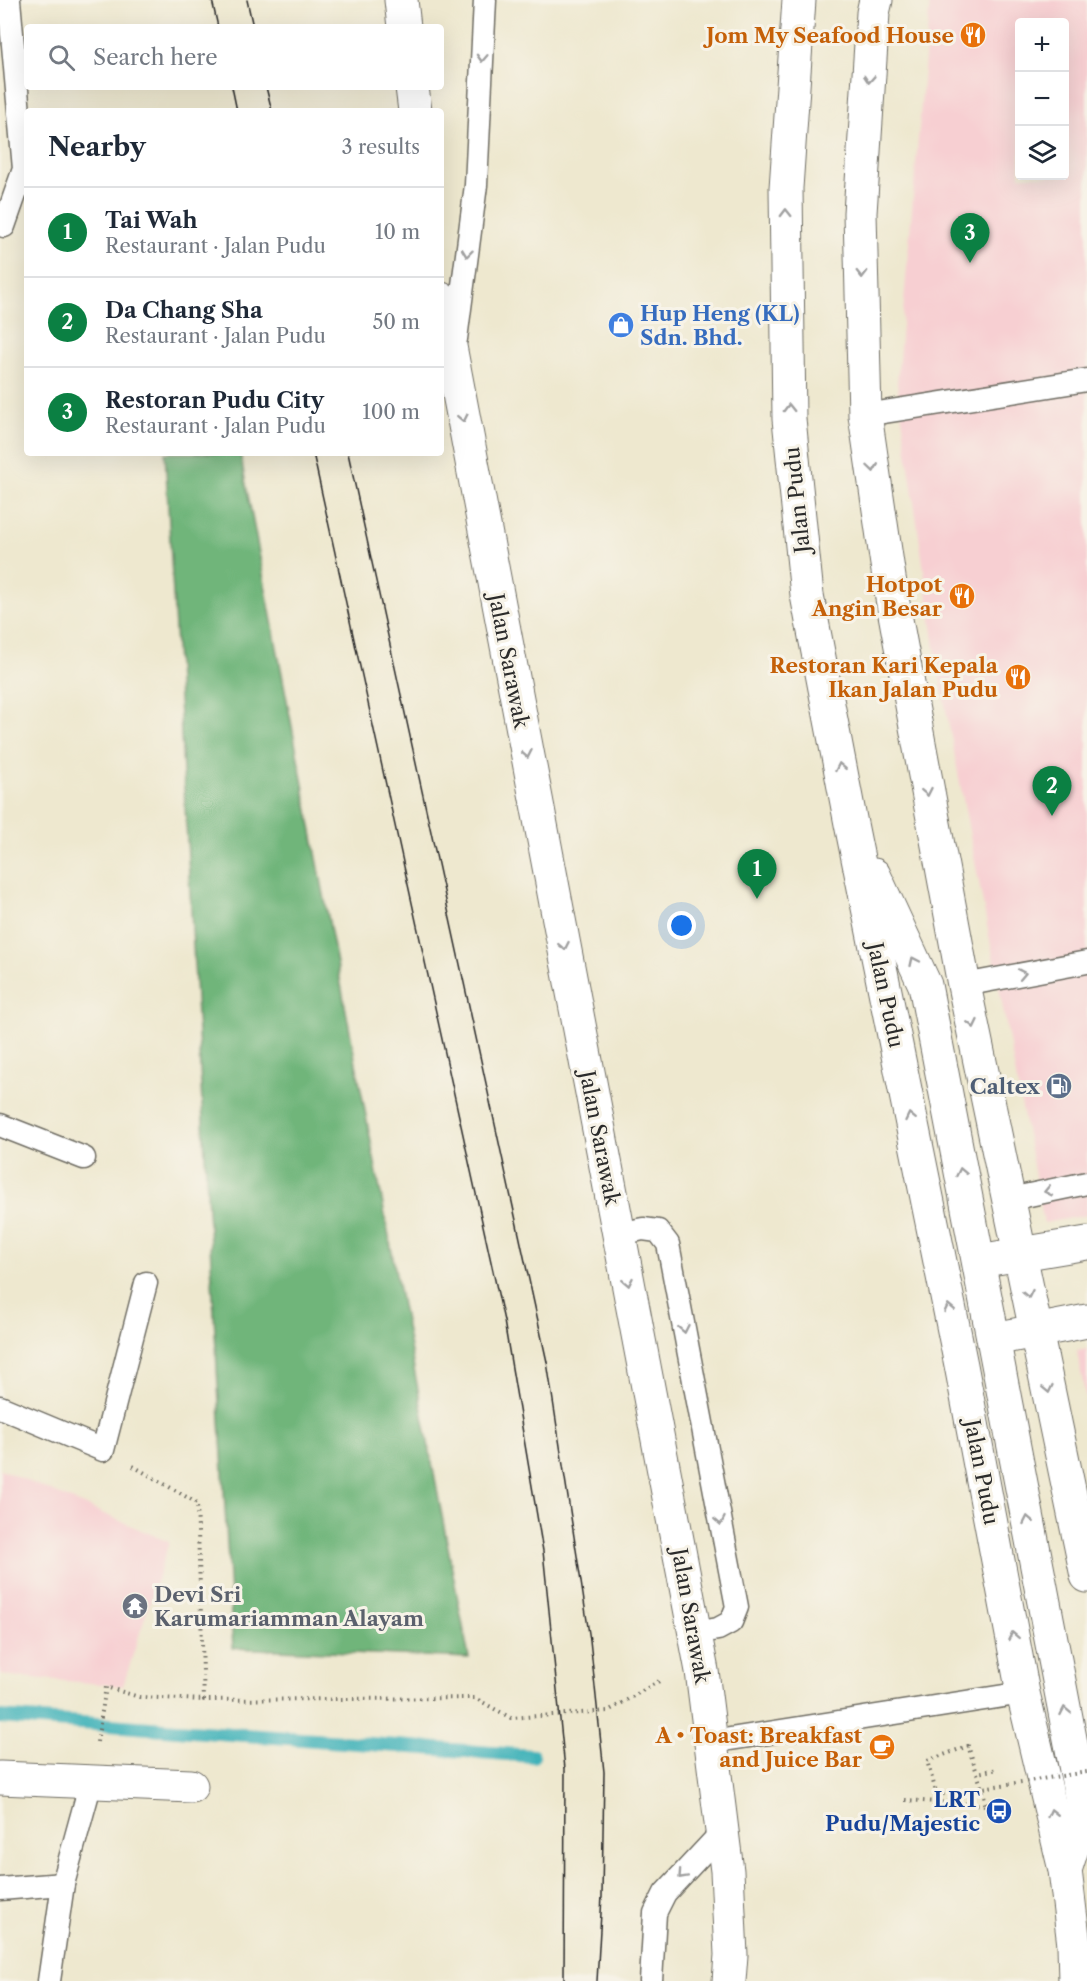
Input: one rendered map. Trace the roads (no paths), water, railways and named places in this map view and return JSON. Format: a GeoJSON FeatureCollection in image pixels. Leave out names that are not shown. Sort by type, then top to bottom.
{"type":"FeatureCollection","features":[{"type":"Feature","properties":{"kind":"main road"},"geometry":{"type":"LineString","coordinates":[[401,0],[404,24]]}},
{"type":"Feature","properties":{"kind":"main road","name":"Jalan Pudu"},"geometry":{"type":"LineString","coordinates":[[799,0],[786,188],[789,419],[807,595],[961,1365],[1023,1694],[1065,1870],[1074,1945],[1075,1981]]}},
{"type":"Feature","properties":{"kind":"main road"},"geometry":{"type":"LineString","coordinates":[[876,0],[873,13],[860,213],[866,415],[892,598],[964,985],[1087,1576]]}},
{"type":"Feature","properties":{"kind":"main road"},"geometry":{"type":"LineString","coordinates":[[412,90],[415,108]]}},
{"type":"Feature","properties":{"kind":"main road","name":"Jalan Sarawak"},"geometry":{"type":"LineString","coordinates":[[444,315],[702,1671],[727,1871],[731,1955],[729,1981]]}},
{"type":"Feature","properties":{"kind":"main road"},"geometry":{"type":"LineString","coordinates":[[851,824],[925,985],[1084,1812],[1065,1870]]}},
{"type":"Feature","properties":{"kind":"main road"},"geometry":{"type":"LineString","coordinates":[[979,1261],[1087,1243]]}},
{"type":"Feature","properties":{"kind":"main road"},"geometry":{"type":"LineString","coordinates":[[994,1339],[1087,1321]]}},
{"type":"Feature","properties":{"kind":"main road"},"geometry":{"type":"LineString","coordinates":[[0,1778],[93,1768],[191,1786]]}},
{"type":"Feature","properties":{"kind":"lane"},"geometry":{"type":"LineString","coordinates":[[4,226],[24,169],[9,0]]}},
{"type":"Feature","properties":{"kind":"lane"},"geometry":{"type":"LineString","coordinates":[[453,363],[476,185],[485,0]]}},
{"type":"Feature","properties":{"kind":"lane"},"geometry":{"type":"LineString","coordinates":[[866,415],[1087,380]]}},
{"type":"Feature","properties":{"kind":"lane"},"geometry":{"type":"LineString","coordinates":[[964,985],[1087,962]]}},
{"type":"Feature","properties":{"kind":"lane"},"geometry":{"type":"LineString","coordinates":[[0,1125],[84,1158]]}},
{"type":"Feature","properties":{"kind":"lane"},"geometry":{"type":"LineString","coordinates":[[1010,1199],[1087,1183]]}},
{"type":"Feature","properties":{"kind":"lane"},"geometry":{"type":"LineString","coordinates":[[619,1234],[644,1229],[658,1231],[668,1244],[736,1607],[731,1622],[718,1629],[695,1633]]}},
{"type":"Feature","properties":{"kind":"lane"},"geometry":{"type":"LineString","coordinates":[[0,1407],[104,1450],[146,1283]]}},
{"type":"Feature","properties":{"kind":"lane"},"geometry":{"type":"LineString","coordinates":[[711,1742],[1023,1694]]}},
{"type":"Feature","properties":{"kind":"lane"},"geometry":{"type":"LineString","coordinates":[[49,1981],[63,1884],[93,1768]]}},
{"type":"Feature","properties":{"kind":"lane"},"geometry":{"type":"LineString","coordinates":[[651,1981],[655,1913],[665,1893],[722,1832]]}},
{"type":"Feature","properties":{"kind":"lane"},"geometry":{"type":"LineString","coordinates":[[0,1889],[63,1884]]}},
{"type":"Feature","properties":{"kind":"waterway"},"geometry":{"type":"LineString","coordinates":[[0,1717],[533,1756]]}},
{"type":"Feature","properties":{"kind":"tram line"},"geometry":{"type":"LineString","coordinates":[[212,0],[217,24]]}},
{"type":"Feature","properties":{"kind":"tram line"},"geometry":{"type":"LineString","coordinates":[[247,0],[252,24]]}},
{"type":"Feature","properties":{"kind":"tram line"},"geometry":{"type":"LineString","coordinates":[[233,90],[236,108]]}},
{"type":"Feature","properties":{"kind":"tram line"},"geometry":{"type":"LineString","coordinates":[[267,90],[271,108]]}},
{"type":"Feature","properties":{"kind":"tram line"},"geometry":{"type":"LineString","coordinates":[[314,456],[504,1321],[543,1551],[565,1769],[564,1981]]}},
{"type":"Feature","properties":{"kind":"tram line"},"geometry":{"type":"LineString","coordinates":[[349,456],[547,1362],[590,1640],[604,1772],[602,1896],[597,1981]]}},
{"type":"Feature","properties":{"kind":"place","name":"Jom My Seafood House"},"geometry":{"type":"Point","coordinates":[973,35]}},
{"type":"Feature","properties":{"kind":"place","name":"Restoran Pudu City"},"geometry":{"type":"Point","coordinates":[970,263]}},
{"type":"Feature","properties":{"kind":"place","name":"Hup Heng (KL) Sdn. Bhd."},"geometry":{"type":"Point","coordinates":[621,325]}},
{"type":"Feature","properties":{"kind":"place","name":"Hotpot Angin Besar"},"geometry":{"type":"Point","coordinates":[962,596]}},
{"type":"Feature","properties":{"kind":"place","name":"Restoran Kari Kepala Ikan Jalan Pudu"},"geometry":{"type":"Point","coordinates":[1018,677]}},
{"type":"Feature","properties":{"kind":"place","name":"Da Chang Sha"},"geometry":{"type":"Point","coordinates":[1052,816]}},
{"type":"Feature","properties":{"kind":"place","name":"Tai Wah"},"geometry":{"type":"Point","coordinates":[757,899]}},
{"type":"Feature","properties":{"kind":"place","name":"Caltex"},"geometry":{"type":"Point","coordinates":[1059,1086]}},
{"type":"Feature","properties":{"kind":"place","name":"Devi Sri Karumariamman Alayam"},"geometry":{"type":"Point","coordinates":[135,1606]}},
{"type":"Feature","properties":{"kind":"place","name":"A • Toast: Breakfast and Juice Bar"},"geometry":{"type":"Point","coordinates":[882,1747]}},
{"type":"Feature","properties":{"kind":"place","name":"LRT Pudu/Majestic"},"geometry":{"type":"Point","coordinates":[999,1811]}}]}
